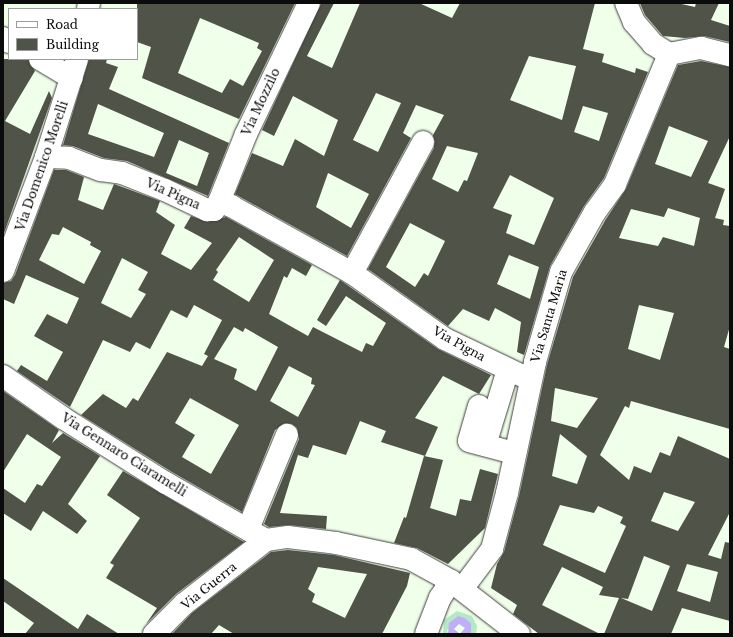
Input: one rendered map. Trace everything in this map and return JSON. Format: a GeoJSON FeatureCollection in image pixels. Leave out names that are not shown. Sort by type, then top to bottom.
{"type":"FeatureCollection","features":[{"type":"Feature","properties":{"kind":"street","name":"Via Mozzilo"},"geometry":{"type":"LineString","coordinates":[[219,202],[246,134],[308,3]]}},
{"type":"Feature","properties":{"kind":"street"},"geometry":{"type":"LineString","coordinates":[[626,3],[634,22],[653,44],[669,54],[701,48],[730,56]]}},
{"type":"Feature","properties":{"kind":"street","name":"Via Santa Maria"},"geometry":{"type":"LineString","coordinates":[[426,634],[440,598],[457,585],[492,549],[507,494],[514,453],[531,380],[562,272],[595,212],[615,184],[669,54]]}},
{"type":"Feature","properties":{"kind":"street"},"geometry":{"type":"LineString","coordinates":[[44,60],[74,68]]}},
{"type":"Feature","properties":{"kind":"street","name":"Via Domenico Morelli"},"geometry":{"type":"LineString","coordinates":[[3,271],[46,157],[74,68]]}},
{"type":"Feature","properties":{"kind":"street"},"geometry":{"type":"LineString","coordinates":[[352,272],[423,142]]}},
{"type":"Feature","properties":{"kind":"street","name":"Via Pigna"},"geometry":{"type":"LineString","coordinates":[[46,157],[69,158],[101,170],[122,173],[165,190],[207,210],[214,210],[219,202],[231,206],[352,272],[445,339],[531,380]]}},
{"type":"Feature","properties":{"kind":"street"},"geometry":{"type":"LineString","coordinates":[[485,445],[508,370]]}},
{"type":"Feature","properties":{"kind":"street","name":"Via Gennaro Ciaramelli"},"geometry":{"type":"LineString","coordinates":[[3,376],[63,418],[166,483],[257,535]]}},
{"type":"Feature","properties":{"kind":"street"},"geometry":{"type":"LineString","coordinates":[[479,406],[469,440],[514,453]]}},
{"type":"Feature","properties":{"kind":"street"},"geometry":{"type":"LineString","coordinates":[[287,435],[257,535],[336,543],[411,558],[457,585],[519,634]]}},
{"type":"Feature","properties":{"kind":"street","name":"Via Guerra"},"geometry":{"type":"LineString","coordinates":[[154,634],[257,535]]}},
{"type":"Feature","properties":{"kind":"green space"},"geometry":{"type":"Polygon","coordinates":[[[457,611],[472,616],[477,626],[476,634],[471,634],[471,623],[465,618],[447,630],[448,634],[443,634],[444,620],[457,611]]]}},
{"type":"Feature","properties":{"kind":"shaded area"},"geometry":{"type":"Polygon","coordinates":[[[458,616],[465,618],[471,623],[471,634],[460,634],[448,634],[449,623],[458,616]],[[459,624],[454,629],[460,634],[465,628],[459,624]]]}},
{"type":"Feature","properties":{"kind":"building"},"geometry":{"type":"Polygon","coordinates":[[[137,3],[295,3],[239,119],[142,78],[151,47],[138,42],[137,3]],[[200,18],[178,73],[222,93],[230,79],[243,86],[262,51],[257,48],[259,43],[200,18]]]}},
{"type":"Feature","properties":{"kind":"building"},"geometry":{"type":"Polygon","coordinates":[[[321,3],[334,3],[307,56],[332,68],[360,3],[419,3],[452,18],[460,3],[595,3],[583,49],[604,54],[602,62],[635,73],[636,68],[648,72],[604,178],[584,206],[550,266],[524,355],[517,352],[521,322],[495,308],[489,321],[463,309],[448,326],[368,269],[434,148],[433,135],[444,115],[416,105],[403,133],[411,138],[347,256],[235,194],[252,153],[283,166],[295,139],[324,156],[338,120],[293,96],[274,136],[262,130],[321,3]],[[529,56],[510,100],[562,120],[576,66],[529,56]],[[376,93],[353,140],[378,152],[401,103],[376,93]],[[583,106],[574,132],[599,141],[608,113],[583,106]],[[447,146],[432,179],[458,192],[464,180],[467,181],[478,153],[447,146]],[[328,173],[316,207],[351,228],[369,194],[328,173]],[[510,175],[493,208],[512,215],[506,233],[534,245],[554,198],[510,175]],[[410,223],[386,267],[415,287],[424,273],[428,276],[445,241],[410,223]],[[509,255],[497,284],[530,299],[539,267],[509,255]]]}},
{"type":"Feature","properties":{"kind":"building"},"geometry":{"type":"Polygon","coordinates":[[[640,3],[677,3],[695,7],[696,3],[719,3],[711,20],[730,26],[730,42],[704,36],[685,38],[663,36],[645,15],[640,3]]]}},
{"type":"Feature","properties":{"kind":"building"},"geometry":{"type":"Polygon","coordinates":[[[3,59],[29,60],[35,71],[5,121],[30,134],[49,91],[52,98],[3,236],[3,59]]]}},
{"type":"Feature","properties":{"kind":"building"},"geometry":{"type":"Polygon","coordinates":[[[89,60],[107,60],[106,63],[118,67],[109,89],[229,143],[208,196],[127,161],[104,158],[73,146],[63,145],[89,60]],[[98,104],[88,134],[154,157],[164,133],[98,104]],[[179,140],[166,173],[197,186],[209,153],[179,140]]]}},
{"type":"Feature","properties":{"kind":"building"},"geometry":{"type":"Polygon","coordinates":[[[701,61],[730,67],[730,136],[708,183],[725,189],[715,218],[724,220],[723,225],[730,226],[730,326],[724,347],[730,349],[730,429],[631,401],[629,408],[625,406],[600,455],[629,480],[634,466],[651,473],[660,452],[670,456],[678,436],[730,459],[730,512],[708,555],[721,559],[725,542],[730,543],[730,621],[682,608],[671,634],[604,634],[619,598],[599,595],[603,587],[562,567],[542,605],[600,634],[539,634],[513,614],[517,605],[491,588],[497,564],[504,552],[519,496],[547,365],[573,277],[606,219],[626,189],[678,65],[701,61]],[[669,126],[655,164],[691,177],[708,141],[669,126]],[[668,208],[664,217],[631,209],[619,238],[658,246],[663,237],[694,246],[700,218],[668,208]],[[639,305],[628,349],[660,360],[674,313],[639,305]],[[555,388],[551,421],[577,428],[598,398],[555,388]],[[560,434],[552,476],[577,484],[587,456],[560,434]],[[664,492],[651,521],[678,531],[695,502],[664,492]],[[560,505],[543,545],[605,573],[626,526],[620,523],[623,517],[598,506],[594,513],[560,505]],[[644,556],[628,599],[621,598],[652,611],[670,566],[644,556]],[[687,564],[677,591],[710,602],[718,572],[687,564]]]}},
{"type":"Feature","properties":{"kind":"building"},"geometry":{"type":"Polygon","coordinates":[[[54,170],[66,170],[84,177],[78,200],[103,210],[114,184],[160,201],[156,212],[175,225],[161,254],[191,270],[212,243],[184,228],[191,216],[207,222],[226,217],[312,265],[306,276],[292,268],[287,278],[284,276],[269,314],[308,336],[313,327],[362,352],[366,343],[373,346],[386,323],[346,296],[326,326],[317,320],[340,280],[438,349],[491,375],[479,394],[443,376],[415,418],[438,427],[425,456],[381,442],[386,431],[360,421],[346,455],[313,445],[308,458],[298,455],[280,513],[327,516],[326,529],[289,525],[269,527],[264,524],[299,439],[297,428],[292,424],[285,423],[275,430],[242,512],[172,472],[81,415],[103,394],[126,408],[133,398],[138,401],[167,352],[202,366],[208,356],[204,354],[222,320],[194,305],[187,318],[171,310],[150,349],[136,342],[130,352],[103,340],[70,407],[17,371],[21,365],[47,381],[63,352],[34,336],[47,314],[67,324],[79,298],[26,275],[14,304],[3,299],[3,283],[11,281],[15,275],[54,170]],[[63,227],[59,235],[52,234],[39,260],[84,284],[101,251],[90,245],[91,242],[63,227]],[[239,237],[216,270],[218,272],[213,280],[249,302],[274,260],[239,237]],[[122,258],[101,303],[131,318],[146,294],[138,290],[148,272],[122,258]],[[234,327],[214,359],[237,369],[234,379],[256,391],[278,347],[245,328],[243,332],[234,327]],[[289,366],[270,401],[298,417],[315,385],[311,384],[312,378],[289,366]],[[190,398],[175,423],[195,435],[182,457],[211,474],[239,425],[190,398]]]}},
{"type":"Feature","properties":{"kind":"building"},"geometry":{"type":"Polygon","coordinates":[[[3,391],[59,430],[52,443],[63,433],[100,456],[68,504],[87,521],[77,534],[43,511],[31,531],[3,513],[3,488],[25,503],[37,484],[42,486],[61,457],[27,434],[3,472],[3,391]]]}},
{"type":"Feature","properties":{"kind":"building"},"geometry":{"type":"Polygon","coordinates":[[[424,456],[443,460],[430,508],[456,516],[460,499],[471,501],[480,469],[498,474],[485,528],[448,564],[417,548],[394,543],[404,517],[406,518],[424,456]]]}},
{"type":"Feature","properties":{"kind":"building"},"geometry":{"type":"Polygon","coordinates":[[[123,471],[244,542],[176,594],[146,624],[157,608],[106,578],[114,565],[110,563],[140,518],[107,495],[123,471]]]}},
{"type":"Feature","properties":{"kind":"building"},"geometry":{"type":"Polygon","coordinates":[[[288,550],[334,555],[410,573],[407,586],[382,634],[234,634],[219,625],[211,634],[172,634],[192,613],[271,552],[288,550]],[[318,567],[308,589],[315,594],[312,602],[345,618],[367,574],[318,567]]]}},
{"type":"Feature","properties":{"kind":"building"},"geometry":{"type":"Polygon","coordinates":[[[3,578],[78,629],[87,614],[119,634],[25,634],[34,623],[3,601],[3,578]]]}}]}
